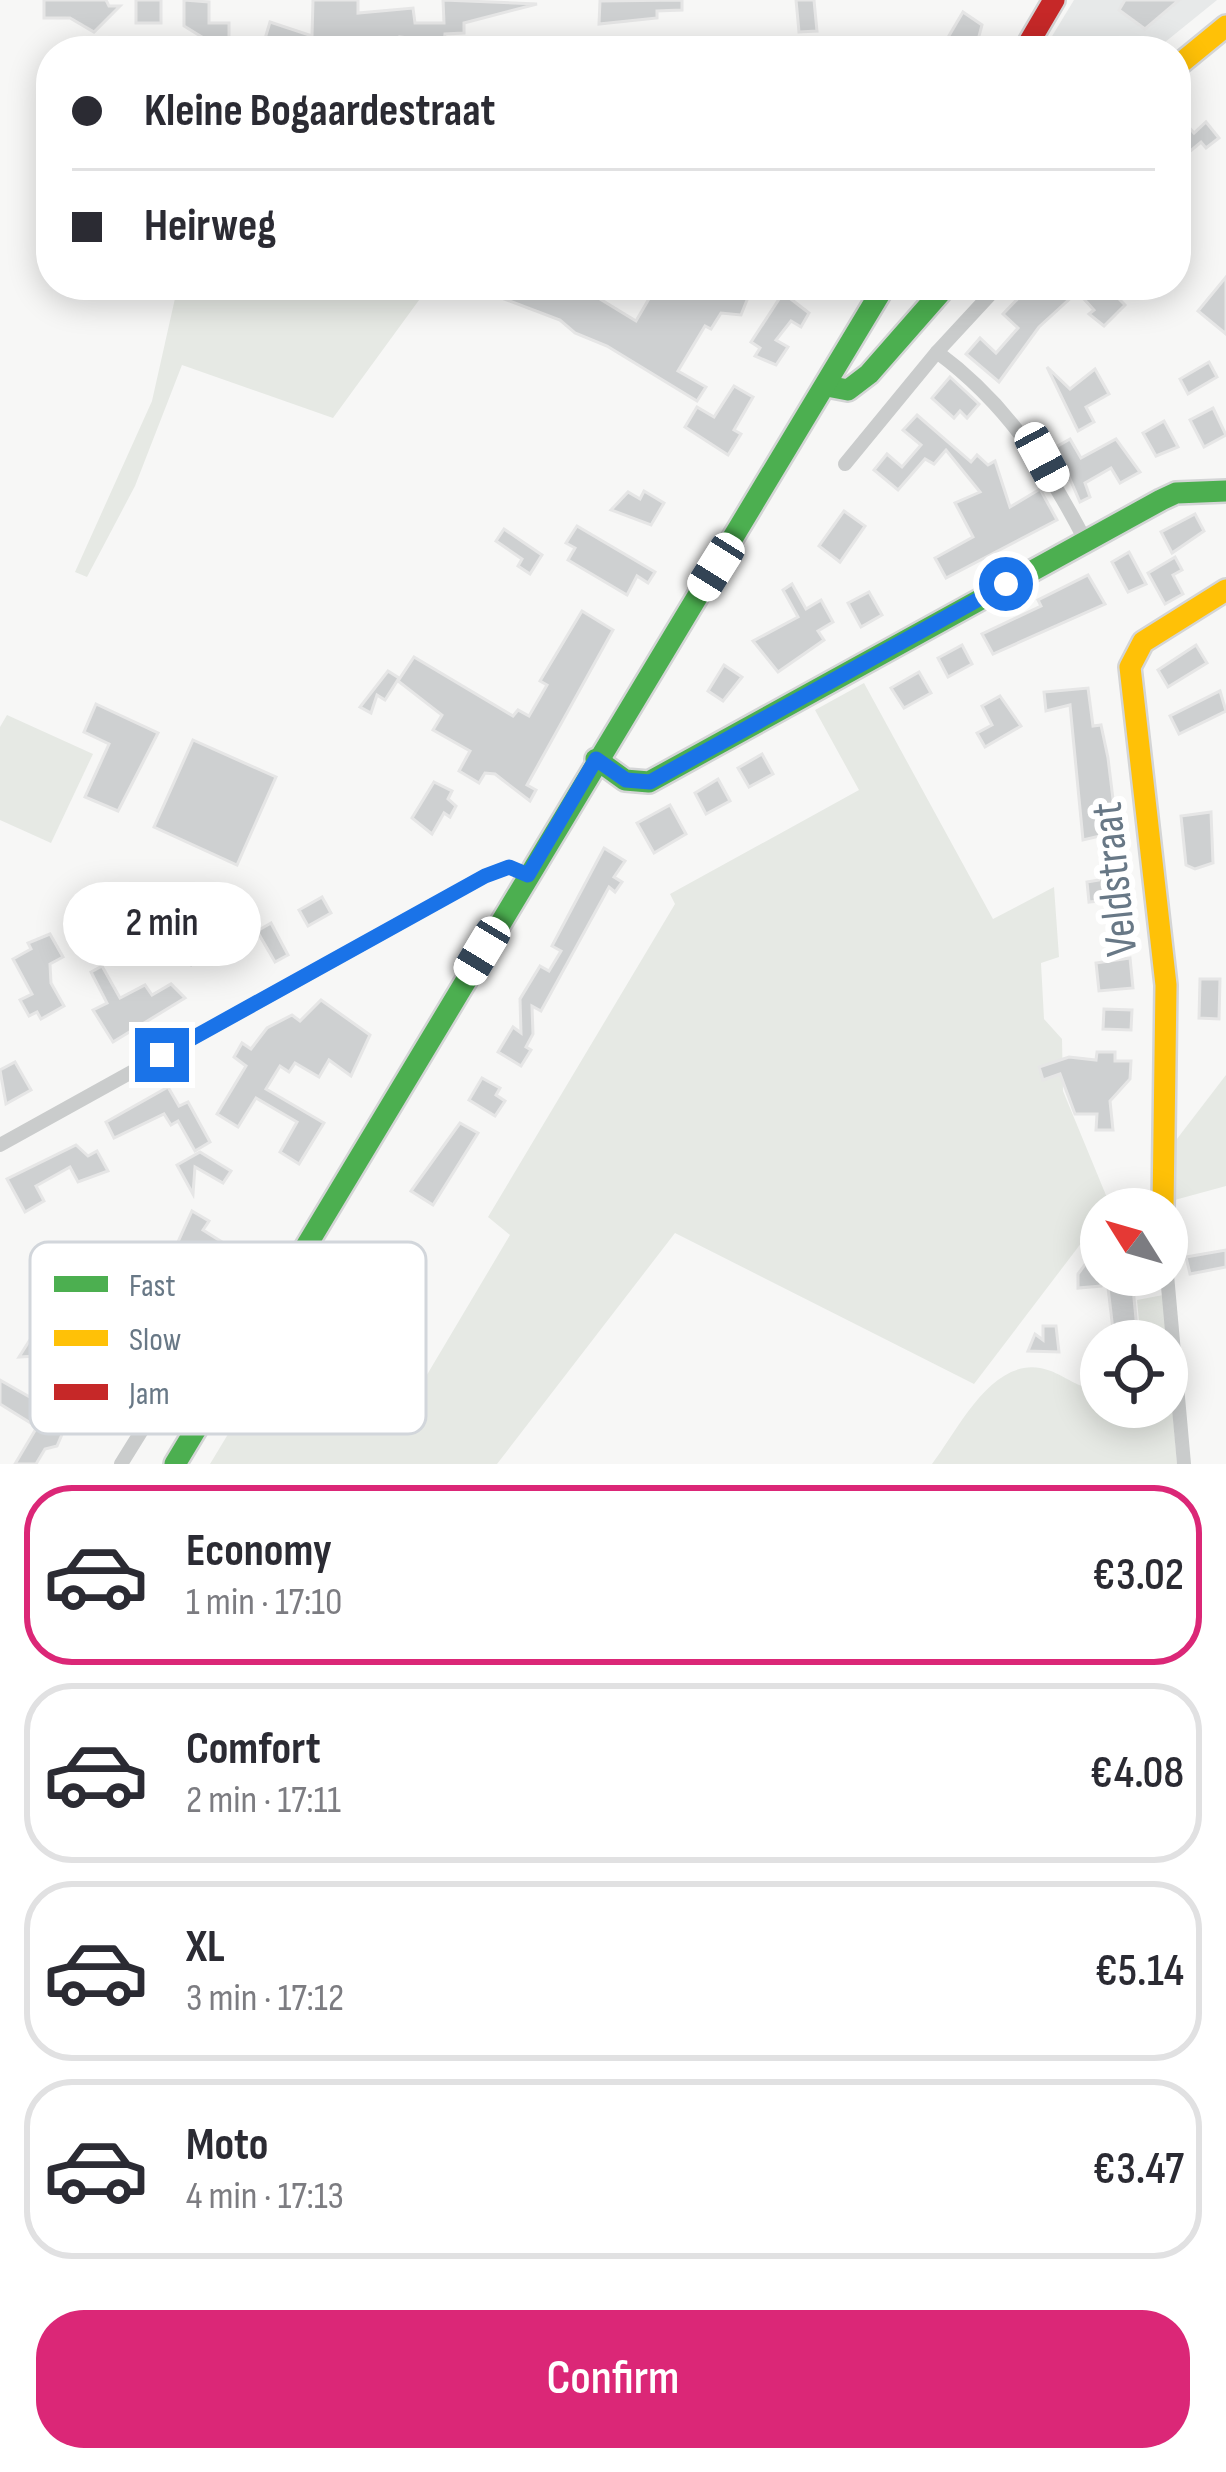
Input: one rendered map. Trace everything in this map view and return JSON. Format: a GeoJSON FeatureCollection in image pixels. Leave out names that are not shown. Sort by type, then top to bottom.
{"type":"FeatureCollection","features":[{"type":"Feature","properties":{"kind":"main road"},"geometry":{"type":"LineString","coordinates":[[1033,36],[1054,0]]}},
{"type":"Feature","properties":{"kind":"main road"},"geometry":{"type":"LineString","coordinates":[[1191,55],[1226,26]]}},
{"type":"Feature","properties":{"kind":"main road"},"geometry":{"type":"LineString","coordinates":[[309,1242],[876,300]]}},
{"type":"Feature","properties":{"kind":"main road"},"geometry":{"type":"LineString","coordinates":[[827,386],[848,390],[869,374],[934,300]]}},
{"type":"Feature","properties":{"kind":"main road"},"geometry":{"type":"LineString","coordinates":[[596,759],[626,780],[650,782],[1176,493],[1226,491]]}},
{"type":"Feature","properties":{"kind":"main road","name":"Veldstraat"},"geometry":{"type":"LineString","coordinates":[[1163,1188],[1166,985],[1130,667],[1150,636],[1226,590]]}},
{"type":"Feature","properties":{"kind":"main road"},"geometry":{"type":"LineString","coordinates":[[175,1464],[193,1434]]}},
{"type":"Feature","properties":{"kind":"street"},"geometry":{"type":"LineString","coordinates":[[845,464],[985,300]]}},
{"type":"Feature","properties":{"kind":"street"},"geometry":{"type":"LineString","coordinates":[[937,352],[1015,423],[1042,457],[1085,540]]}},
{"type":"Feature","properties":{"kind":"street"},"geometry":{"type":"LineString","coordinates":[[0,1145],[485,876],[509,867],[528,875]]}},
{"type":"Feature","properties":{"kind":"street"},"geometry":{"type":"LineString","coordinates":[[1169,1296],[1184,1464]]}},
{"type":"Feature","properties":{"kind":"street"},"geometry":{"type":"LineString","coordinates":[[122,1464],[140,1434]]}},
{"type":"Feature","properties":{"kind":"shaded area"},"geometry":{"type":"Polygon","coordinates":[[[1074,0],[1217,0],[1173,36],[1052,36],[1074,0]]]}},
{"type":"Feature","properties":{"kind":"shaded area"},"geometry":{"type":"Polygon","coordinates":[[[175,300],[419,300],[333,418],[182,365],[135,486],[87,577],[75,572],[152,401],[175,300]]]}},
{"type":"Feature","properties":{"kind":"shaded area"},"geometry":{"type":"Polygon","coordinates":[[[864,683],[993,919],[1054,887],[1059,957],[1041,963],[1044,1019],[1062,1039],[1063,1091],[1103,1188],[1080,1188],[1080,1245],[974,1384],[675,1233],[497,1464],[210,1464],[228,1434],[426,1434],[426,1376],[510,1235],[488,1217],[675,904],[670,894],[859,790],[815,710],[864,683]]]}},
{"type":"Feature","properties":{"kind":"shaded area"},"geometry":{"type":"Polygon","coordinates":[[[7,715],[93,754],[51,843],[0,820],[0,727],[7,715]]]}},
{"type":"Feature","properties":{"kind":"shaded area"},"geometry":{"type":"Polygon","coordinates":[[[1226,1075],[1226,1186],[1188,1196],[1188,1188],[1171,1188],[1170,1148],[1226,1075]]]}},
{"type":"Feature","properties":{"kind":"shaded area"},"geometry":{"type":"Polygon","coordinates":[[[1163,1296],[1165,1320],[1139,1320],[1137,1300],[1163,1296]]]}},
{"type":"Feature","properties":{"kind":"shaded area"},"geometry":{"type":"Polygon","coordinates":[[[1022,1368],[1057,1374],[1080,1384],[1080,1428],[1174,1428],[1177,1464],[932,1464],[977,1400],[1006,1375],[1022,1368]]]}},
{"type":"Feature","properties":{"kind":"building"},"geometry":{"type":"Polygon","coordinates":[[[44,0],[106,0],[109,6],[120,6],[94,32],[70,18],[44,18],[44,0]]]}},
{"type":"Feature","properties":{"kind":"building"},"geometry":{"type":"Polygon","coordinates":[[[136,0],[161,0],[161,23],[136,23],[136,0]]]}},
{"type":"Feature","properties":{"kind":"building"},"geometry":{"type":"Polygon","coordinates":[[[184,0],[209,2],[209,23],[229,23],[229,36],[200,36],[184,26],[184,0]]]}},
{"type":"Feature","properties":{"kind":"building"},"geometry":{"type":"Polygon","coordinates":[[[313,0],[358,0],[358,13],[413,8],[415,23],[444,23],[443,0],[537,4],[464,23],[464,33],[445,36],[312,36],[313,0]]]}},
{"type":"Feature","properties":{"kind":"building"},"geometry":{"type":"Polygon","coordinates":[[[682,0],[682,10],[657,11],[657,18],[599,24],[600,1],[682,0]]]}},
{"type":"Feature","properties":{"kind":"building"},"geometry":{"type":"Polygon","coordinates":[[[796,0],[814,0],[817,31],[799,32],[796,0]]]}},
{"type":"Feature","properties":{"kind":"building"},"geometry":{"type":"Polygon","coordinates":[[[1125,0],[1179,0],[1145,29],[1119,10],[1125,0]]]}},
{"type":"Feature","properties":{"kind":"building"},"geometry":{"type":"Polygon","coordinates":[[[963,12],[982,25],[979,36],[949,36],[963,12]]]}},
{"type":"Feature","properties":{"kind":"building"},"geometry":{"type":"Polygon","coordinates":[[[270,22],[312,36],[266,36],[270,22]]]}},
{"type":"Feature","properties":{"kind":"building"},"geometry":{"type":"Polygon","coordinates":[[[1206,122],[1219,138],[1206,148],[1201,142],[1191,150],[1191,130],[1194,133],[1206,122]]]}},
{"type":"Feature","properties":{"kind":"building"},"geometry":{"type":"Polygon","coordinates":[[[1226,277],[1226,334],[1198,311],[1226,277]]]}},
{"type":"Feature","properties":{"kind":"building"},"geometry":{"type":"Polygon","coordinates":[[[507,300],[602,300],[636,321],[648,300],[747,300],[741,315],[721,313],[711,329],[705,326],[678,371],[706,387],[697,401],[560,320],[507,300]]]}},
{"type":"Feature","properties":{"kind":"building"},"geometry":{"type":"Polygon","coordinates":[[[778,300],[792,300],[809,313],[801,327],[791,321],[776,340],[788,347],[776,365],[755,356],[760,348],[751,342],[778,300]]]}},
{"type":"Feature","properties":{"kind":"building"},"geometry":{"type":"Polygon","coordinates":[[[1017,300],[1068,300],[1039,327],[999,382],[966,354],[980,338],[996,353],[1018,328],[1003,314],[1017,300]]]}},
{"type":"Feature","properties":{"kind":"building"},"geometry":{"type":"Polygon","coordinates":[[[1085,300],[1120,300],[1125,305],[1104,326],[1089,314],[1094,310],[1085,300]]]}},
{"type":"Feature","properties":{"kind":"building"},"geometry":{"type":"Polygon","coordinates":[[[1209,362],[1217,377],[1188,394],[1180,379],[1209,362]]]}},
{"type":"Feature","properties":{"kind":"building"},"geometry":{"type":"Polygon","coordinates":[[[1047,367],[1070,389],[1095,369],[1109,394],[1086,407],[1094,422],[1078,431],[1047,367]]]}},
{"type":"Feature","properties":{"kind":"building"},"geometry":{"type":"Polygon","coordinates":[[[950,377],[979,404],[967,418],[960,411],[954,418],[932,398],[950,377]]]}},
{"type":"Feature","properties":{"kind":"building"},"geometry":{"type":"Polygon","coordinates":[[[734,386],[753,397],[734,430],[741,434],[728,455],[685,427],[697,407],[714,417],[734,386]]]}},
{"type":"Feature","properties":{"kind":"building"},"geometry":{"type":"Polygon","coordinates":[[[1213,408],[1226,435],[1204,447],[1190,420],[1213,408]]]}},
{"type":"Feature","properties":{"kind":"building"},"geometry":{"type":"Polygon","coordinates":[[[917,415],[971,462],[977,455],[988,465],[995,461],[1010,507],[1040,489],[1057,520],[946,578],[935,558],[973,537],[955,503],[980,492],[946,450],[934,464],[925,459],[898,490],[874,470],[887,454],[902,467],[921,445],[903,430],[917,415]]]}},
{"type":"Feature","properties":{"kind":"building"},"geometry":{"type":"Polygon","coordinates":[[[1164,421],[1178,447],[1156,456],[1143,433],[1164,421]]]}},
{"type":"Feature","properties":{"kind":"building"},"geometry":{"type":"Polygon","coordinates":[[[1070,439],[1081,458],[1116,439],[1140,472],[1120,483],[1111,468],[1085,483],[1090,497],[1080,502],[1056,447],[1070,439]]]}},
{"type":"Feature","properties":{"kind":"building"},"geometry":{"type":"Polygon","coordinates":[[[644,491],[664,503],[651,525],[611,510],[628,492],[640,499],[644,491]]]}},
{"type":"Feature","properties":{"kind":"building"},"geometry":{"type":"Polygon","coordinates":[[[844,511],[865,526],[840,562],[819,546],[844,511]]]}},
{"type":"Feature","properties":{"kind":"building"},"geometry":{"type":"Polygon","coordinates":[[[1195,514],[1204,531],[1172,553],[1161,532],[1195,514]]]}},
{"type":"Feature","properties":{"kind":"building"},"geometry":{"type":"Polygon","coordinates":[[[577,526],[655,572],[648,583],[637,576],[627,595],[568,560],[575,548],[566,543],[577,526]]]}},
{"type":"Feature","properties":{"kind":"building"},"geometry":{"type":"Polygon","coordinates":[[[504,529],[542,555],[530,574],[518,566],[522,559],[496,541],[504,529]]]}},
{"type":"Feature","properties":{"kind":"building"},"geometry":{"type":"Polygon","coordinates":[[[1129,552],[1146,584],[1128,592],[1112,562],[1129,552]]]}},
{"type":"Feature","properties":{"kind":"building"},"geometry":{"type":"Polygon","coordinates":[[[1175,557],[1182,570],[1173,575],[1183,594],[1165,604],[1148,573],[1175,557]]]}},
{"type":"Feature","properties":{"kind":"building"},"geometry":{"type":"Polygon","coordinates":[[[1088,575],[1105,604],[993,654],[982,634],[1041,606],[1038,600],[1088,575]]]}},
{"type":"Feature","properties":{"kind":"building"},"geometry":{"type":"Polygon","coordinates":[[[792,584],[806,609],[821,600],[833,622],[818,631],[824,640],[778,672],[753,641],[798,617],[783,590],[792,584]]]}},
{"type":"Feature","properties":{"kind":"building"},"geometry":{"type":"Polygon","coordinates":[[[869,592],[882,615],[861,627],[848,603],[869,592]]]}},
{"type":"Feature","properties":{"kind":"building"},"geometry":{"type":"Polygon","coordinates":[[[582,611],[613,630],[527,785],[536,790],[530,801],[495,774],[485,773],[479,783],[459,771],[470,751],[433,730],[442,715],[398,681],[414,657],[513,716],[518,710],[529,716],[547,685],[540,681],[582,611]]]}},
{"type":"Feature","properties":{"kind":"building"},"geometry":{"type":"Polygon","coordinates":[[[962,645],[972,664],[948,677],[938,658],[962,645]]]}},
{"type":"Feature","properties":{"kind":"building"},"geometry":{"type":"Polygon","coordinates":[[[1196,645],[1207,663],[1168,687],[1158,670],[1196,645]]]}},
{"type":"Feature","properties":{"kind":"building"},"geometry":{"type":"Polygon","coordinates":[[[724,665],[742,677],[723,701],[708,691],[724,665]]]}},
{"type":"Feature","properties":{"kind":"building"},"geometry":{"type":"Polygon","coordinates":[[[388,671],[399,678],[385,700],[377,695],[371,713],[360,707],[388,671]]]}},
{"type":"Feature","properties":{"kind":"building"},"geometry":{"type":"Polygon","coordinates":[[[919,672],[931,693],[904,708],[891,688],[919,672]]]}},
{"type":"Feature","properties":{"kind":"building"},"geometry":{"type":"Polygon","coordinates":[[[1088,688],[1093,726],[1101,725],[1108,758],[1117,832],[1083,840],[1070,705],[1046,711],[1044,692],[1088,688]]]}},
{"type":"Feature","properties":{"kind":"building"},"geometry":{"type":"Polygon","coordinates":[[[1220,691],[1226,711],[1179,734],[1170,716],[1220,691]]]}},
{"type":"Feature","properties":{"kind":"building"},"geometry":{"type":"Polygon","coordinates":[[[1000,696],[1021,726],[985,747],[977,733],[992,725],[982,706],[1000,696]]]}},
{"type":"Feature","properties":{"kind":"building"},"geometry":{"type":"Polygon","coordinates":[[[96,704],[158,733],[118,811],[85,797],[109,744],[84,732],[96,704]]]}},
{"type":"Feature","properties":{"kind":"building"},"geometry":{"type":"Polygon","coordinates":[[[193,740],[276,777],[237,865],[154,827],[193,740]]]}},
{"type":"Feature","properties":{"kind":"building"},"geometry":{"type":"Polygon","coordinates":[[[762,754],[773,774],[749,787],[738,768],[762,754]]]}},
{"type":"Feature","properties":{"kind":"building"},"geometry":{"type":"Polygon","coordinates":[[[718,779],[730,801],[706,814],[695,793],[718,779]]]}},
{"type":"Feature","properties":{"kind":"building"},"geometry":{"type":"Polygon","coordinates":[[[434,782],[452,791],[448,799],[456,806],[450,817],[444,813],[432,834],[412,818],[434,782]]]}},
{"type":"Feature","properties":{"kind":"building"},"geometry":{"type":"Polygon","coordinates":[[[670,805],[686,834],[654,853],[637,823],[670,805]]]}},
{"type":"Feature","properties":{"kind":"building"},"geometry":{"type":"Polygon","coordinates":[[[1211,812],[1213,863],[1195,869],[1186,865],[1181,816],[1211,812]]]}},
{"type":"Feature","properties":{"kind":"building"},"geometry":{"type":"Polygon","coordinates":[[[604,848],[625,861],[614,877],[622,882],[615,892],[609,887],[541,1011],[532,1006],[533,1034],[526,1047],[531,1050],[521,1066],[498,1052],[513,1027],[521,1033],[520,999],[540,966],[549,971],[561,951],[552,946],[604,848]]]}},
{"type":"Feature","properties":{"kind":"building"},"geometry":{"type":"Polygon","coordinates":[[[1122,870],[1125,898],[1089,902],[1087,882],[1099,880],[1099,873],[1122,870]]]}},
{"type":"Feature","properties":{"kind":"building"},"geometry":{"type":"Polygon","coordinates":[[[322,897],[331,913],[308,926],[299,910],[322,897]]]}},
{"type":"Feature","properties":{"kind":"building"},"geometry":{"type":"Polygon","coordinates":[[[199,919],[227,934],[219,944],[213,940],[191,965],[173,951],[199,919]]]}},
{"type":"Feature","properties":{"kind":"building"},"geometry":{"type":"Polygon","coordinates":[[[271,923],[288,955],[275,962],[257,931],[271,923]]]}},
{"type":"Feature","properties":{"kind":"building"},"geometry":{"type":"Polygon","coordinates":[[[50,934],[63,957],[50,964],[51,983],[64,1006],[41,1019],[37,1012],[29,1016],[20,1000],[32,994],[13,959],[31,949],[28,943],[50,934]]]}},
{"type":"Feature","properties":{"kind":"building"},"geometry":{"type":"Polygon","coordinates":[[[1130,958],[1133,988],[1099,991],[1096,963],[1130,958]]]}},
{"type":"Feature","properties":{"kind":"building"},"geometry":{"type":"Polygon","coordinates":[[[102,966],[120,998],[145,985],[152,995],[171,984],[185,998],[113,1042],[93,1010],[107,1003],[91,972],[102,966]]]}},
{"type":"Feature","properties":{"kind":"building"},"geometry":{"type":"Polygon","coordinates":[[[1200,979],[1220,979],[1219,1019],[1199,1018],[1200,979]]]}},
{"type":"Feature","properties":{"kind":"building"},"geometry":{"type":"Polygon","coordinates":[[[321,1000],[370,1035],[351,1076],[329,1060],[319,1077],[295,1063],[289,1072],[280,1066],[266,1089],[324,1123],[299,1164],[280,1152],[297,1122],[256,1098],[238,1127],[217,1114],[246,1066],[234,1057],[242,1043],[251,1049],[267,1028],[292,1015],[300,1021],[321,1000]]]}},
{"type":"Feature","properties":{"kind":"building"},"geometry":{"type":"Polygon","coordinates":[[[1104,1009],[1132,1010],[1131,1030],[1103,1029],[1104,1009]]]}},
{"type":"Feature","properties":{"kind":"building"},"geometry":{"type":"Polygon","coordinates":[[[1097,1052],[1115,1052],[1115,1061],[1131,1061],[1130,1079],[1110,1101],[1113,1130],[1096,1130],[1097,1114],[1075,1114],[1060,1074],[1043,1080],[1039,1067],[1069,1057],[1096,1060],[1097,1052]]]}},
{"type":"Feature","properties":{"kind":"building"},"geometry":{"type":"Polygon","coordinates":[[[15,1062],[31,1090],[6,1104],[0,1070],[15,1062]]]}},
{"type":"Feature","properties":{"kind":"building"},"geometry":{"type":"Polygon","coordinates":[[[482,1078],[500,1088],[496,1095],[505,1101],[495,1116],[469,1100],[482,1078]]]}},
{"type":"Feature","properties":{"kind":"building"},"geometry":{"type":"Polygon","coordinates":[[[168,1087],[179,1106],[188,1102],[210,1142],[195,1151],[178,1121],[171,1125],[164,1114],[114,1138],[106,1122],[168,1087]]]}},
{"type":"Feature","properties":{"kind":"building"},"geometry":{"type":"Polygon","coordinates":[[[460,1123],[478,1133],[433,1205],[411,1191],[460,1123]]]}},
{"type":"Feature","properties":{"kind":"building"},"geometry":{"type":"Polygon","coordinates":[[[76,1145],[88,1156],[97,1151],[108,1171],[78,1182],[70,1167],[36,1186],[44,1201],[25,1212],[7,1179],[76,1145]]]}},
{"type":"Feature","properties":{"kind":"building"},"geometry":{"type":"Polygon","coordinates":[[[200,1152],[231,1171],[223,1183],[195,1167],[193,1194],[177,1165],[200,1152]]]}},
{"type":"Feature","properties":{"kind":"building"},"geometry":{"type":"Polygon","coordinates":[[[192,1211],[209,1221],[203,1230],[222,1242],[178,1242],[192,1211]]]}},
{"type":"Feature","properties":{"kind":"building"},"geometry":{"type":"Polygon","coordinates":[[[1226,1250],[1226,1267],[1190,1274],[1188,1257],[1226,1250]]]}},
{"type":"Feature","properties":{"kind":"building"},"geometry":{"type":"Polygon","coordinates":[[[1109,1296],[1134,1296],[1136,1320],[1112,1320],[1109,1296]]]}},
{"type":"Feature","properties":{"kind":"building"},"geometry":{"type":"Polygon","coordinates":[[[1043,1326],[1056,1326],[1059,1352],[1028,1351],[1035,1334],[1043,1340],[1043,1326]]]}},
{"type":"Feature","properties":{"kind":"building"},"geometry":{"type":"Polygon","coordinates":[[[30,1340],[30,1356],[19,1357],[30,1340]]]}},
{"type":"Feature","properties":{"kind":"building"},"geometry":{"type":"Polygon","coordinates":[[[0,1380],[30,1397],[30,1423],[0,1404],[0,1380]]]}},
{"type":"Feature","properties":{"kind":"building"},"geometry":{"type":"Polygon","coordinates":[[[33,1434],[62,1434],[57,1446],[45,1449],[36,1464],[15,1464],[33,1434]]]}},
{"type":"Feature","properties":{"kind":"traffic: fast"},"geometry":{"type":"LineString","coordinates":[[309,1242],[876,300]]}},
{"type":"Feature","properties":{"kind":"traffic: fast"},"geometry":{"type":"LineString","coordinates":[[827,386],[848,390],[869,374],[934,300]]}},
{"type":"Feature","properties":{"kind":"traffic: fast"},"geometry":{"type":"LineString","coordinates":[[596,759],[625,780],[649,782],[1161,500],[1176,493],[1226,491]]}},
{"type":"Feature","properties":{"kind":"traffic: fast"},"geometry":{"type":"LineString","coordinates":[[175,1464],[193,1434]]}},
{"type":"Feature","properties":{"kind":"traffic: slow"},"geometry":{"type":"LineString","coordinates":[[1191,55],[1226,26]]}},
{"type":"Feature","properties":{"kind":"traffic: slow"},"geometry":{"type":"LineString","coordinates":[[1163,1188],[1166,985],[1130,667],[1143,642],[1226,590]]}},
{"type":"Feature","properties":{"kind":"traffic: jam"},"geometry":{"type":"LineString","coordinates":[[1033,36],[1054,0]]}},
{"type":"Feature","properties":{"kind":"route"},"geometry":{"type":"LineString","coordinates":[[162,1055],[485,876],[509,867],[528,875],[596,759],[626,780],[650,782],[1006,584]]}}]}
